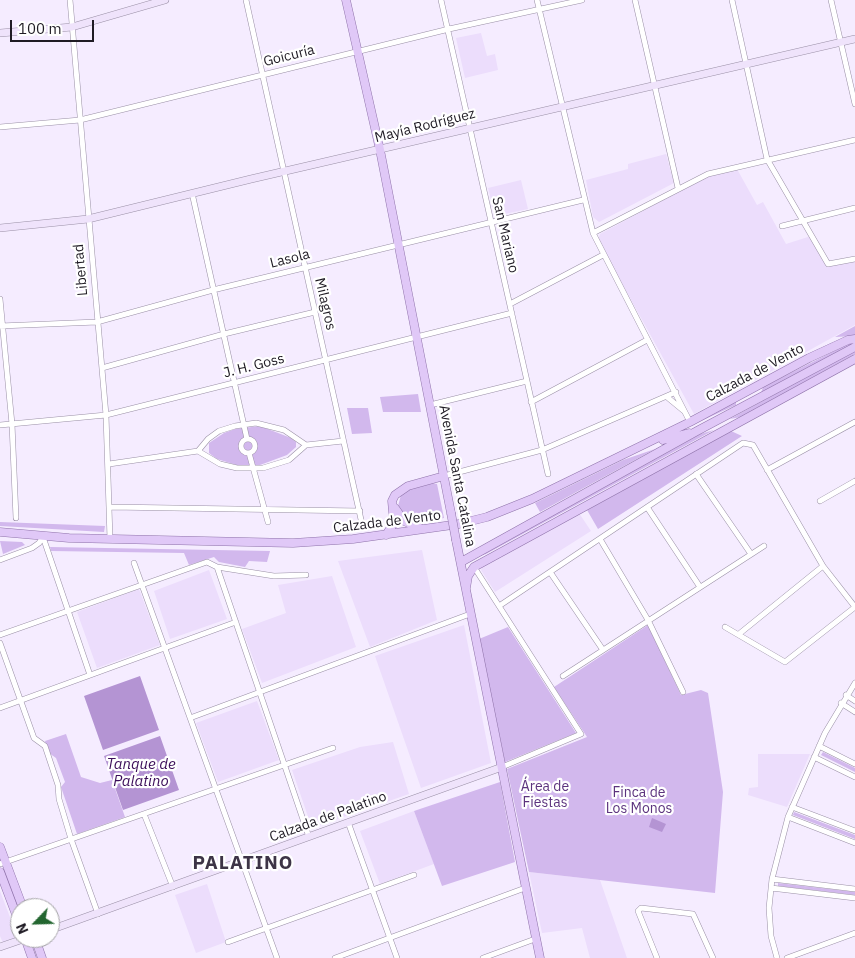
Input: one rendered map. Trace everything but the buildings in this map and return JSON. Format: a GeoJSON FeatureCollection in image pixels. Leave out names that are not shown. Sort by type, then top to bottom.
{"type":"FeatureCollection","features":[{"type":"Feature","properties":{"kind":"main road"},"geometry":{"type":"LineString","coordinates":[[0,33],[72,27],[165,0]]}},
{"type":"Feature","properties":{"kind":"main road","name":"Avenida Santa Catalina"},"geometry":{"type":"LineString","coordinates":[[346,0],[380,150],[470,614],[540,958]]}},
{"type":"Feature","properties":{"kind":"main road","name":"Mayía Rodríguez"},"geometry":{"type":"LineString","coordinates":[[0,228],[88,219],[284,171],[855,39]]}},
{"type":"Feature","properties":{"kind":"main road","name":"Calzada de Vento"},"geometry":{"type":"LineString","coordinates":[[0,532],[43,537],[293,543],[332,542],[426,530],[487,517],[507,510],[624,454],[690,422],[809,358],[848,340],[855,339]]}},
{"type":"Feature","properties":{"kind":"main road","name":"Calzada de Vento"},"geometry":{"type":"LineString","coordinates":[[461,562],[697,431],[855,347]]}},
{"type":"Feature","properties":{"kind":"main road"},"geometry":{"type":"LineString","coordinates":[[466,588],[468,576],[474,567],[855,359]]}},
{"type":"Feature","properties":{"kind":"main road"},"geometry":{"type":"LineString","coordinates":[[624,454],[670,438],[697,431],[735,425]]}},
{"type":"Feature","properties":{"kind":"main road"},"geometry":{"type":"LineString","coordinates":[[386,535],[394,523],[392,501],[401,490],[408,486],[444,476]]}},
{"type":"Feature","properties":{"kind":"main road"},"geometry":{"type":"LineString","coordinates":[[401,490],[394,503],[400,517],[409,525],[426,530]]}},
{"type":"Feature","properties":{"kind":"main road"},"geometry":{"type":"LineString","coordinates":[[461,562],[465,566],[474,567]]}},
{"type":"Feature","properties":{"kind":"main road","name":"Calzada de Palatino"},"geometry":{"type":"LineString","coordinates":[[60,927],[502,767]]}},
{"type":"Feature","properties":{"kind":"main road"},"geometry":{"type":"LineString","coordinates":[[0,847],[3,863],[19,898]]}},
{"type":"Feature","properties":{"kind":"main road"},"geometry":{"type":"LineString","coordinates":[[0,872],[10,898]]}},
{"type":"Feature","properties":{"kind":"street","name":"Libertad"},"geometry":{"type":"LineString","coordinates":[[70,0],[106,416],[111,507],[110,539]]}},
{"type":"Feature","properties":{"kind":"street","name":"Milagros"},"geometry":{"type":"LineString","coordinates":[[246,0],[362,524]]}},
{"type":"Feature","properties":{"kind":"street","name":"San Mariano"},"geometry":{"type":"LineString","coordinates":[[442,0],[490,222],[548,474]]}},
{"type":"Feature","properties":{"kind":"street"},"geometry":{"type":"LineString","coordinates":[[537,0],[593,233],[690,422]]}},
{"type":"Feature","properties":{"kind":"street","name":"Goicuría"},"geometry":{"type":"LineString","coordinates":[[0,127],[80,120],[449,28],[582,0]]}},
{"type":"Feature","properties":{"kind":"street"},"geometry":{"type":"LineString","coordinates":[[635,0],[678,188]]}},
{"type":"Feature","properties":{"kind":"street"},"geometry":{"type":"LineString","coordinates":[[732,0],[767,159],[828,264],[855,259]]}},
{"type":"Feature","properties":{"kind":"street"},"geometry":{"type":"LineString","coordinates":[[831,0],[855,104]]}},
{"type":"Feature","properties":{"kind":"street"},"geometry":{"type":"LineString","coordinates":[[593,233],[708,174],[855,140]]}},
{"type":"Feature","properties":{"kind":"street"},"geometry":{"type":"LineString","coordinates":[[192,193],[247,439]]}},
{"type":"Feature","properties":{"kind":"street","name":"Lasola"},"geometry":{"type":"LineString","coordinates":[[1,326],[97,322],[213,290],[584,200]]}},
{"type":"Feature","properties":{"kind":"street"},"geometry":{"type":"LineString","coordinates":[[782,226],[855,208]]}},
{"type":"Feature","properties":{"kind":"street"},"geometry":{"type":"LineString","coordinates":[[510,304],[604,255]]}},
{"type":"Feature","properties":{"kind":"street"},"geometry":{"type":"LineString","coordinates":[[0,299],[1,326],[12,424],[16,518]]}},
{"type":"Feature","properties":{"kind":"street"},"geometry":{"type":"LineString","coordinates":[[102,368],[224,334],[315,312]]}},
{"type":"Feature","properties":{"kind":"street","name":"J. H. Goss"},"geometry":{"type":"LineString","coordinates":[[0,425],[106,416],[512,313]]}},
{"type":"Feature","properties":{"kind":"street"},"geometry":{"type":"LineString","coordinates":[[531,402],[647,340]]}},
{"type":"Feature","properties":{"kind":"street"},"geometry":{"type":"LineString","coordinates":[[430,405],[526,381]]}},
{"type":"Feature","properties":{"kind":"street"},"geometry":{"type":"LineString","coordinates":[[444,476],[542,450],[676,392]]}},
{"type":"Feature","properties":{"kind":"street"},"geometry":{"type":"LineString","coordinates":[[667,397],[686,412]]}},
{"type":"Feature","properties":{"kind":"street"},"geometry":{"type":"LineString","coordinates":[[767,470],[855,422]]}},
{"type":"Feature","properties":{"kind":"street"},"geometry":{"type":"LineString","coordinates":[[198,451],[208,439],[219,431],[256,423],[274,426],[294,435],[306,445]]}},
{"type":"Feature","properties":{"kind":"street"},"geometry":{"type":"LineString","coordinates":[[247,439],[252,440],[255,444],[253,450],[249,452],[244,452],[241,446],[242,442],[247,439]]}},
{"type":"Feature","properties":{"kind":"street"},"geometry":{"type":"LineString","coordinates":[[109,464],[198,451],[220,464],[253,468],[274,466],[289,460],[306,445],[343,441]]}},
{"type":"Feature","properties":{"kind":"street"},"geometry":{"type":"LineString","coordinates":[[498,606],[743,443],[752,445],[823,566],[855,607],[785,662],[725,627]]}},
{"type":"Feature","properties":{"kind":"street"},"geometry":{"type":"LineString","coordinates":[[249,452],[268,522]]}},
{"type":"Feature","properties":{"kind":"street"},"geometry":{"type":"LineString","coordinates":[[696,474],[751,554]]}},
{"type":"Feature","properties":{"kind":"street"},"geometry":{"type":"LineString","coordinates":[[820,501],[855,481]]}},
{"type":"Feature","properties":{"kind":"street"},"geometry":{"type":"LineString","coordinates":[[111,507],[360,511]]}},
{"type":"Feature","properties":{"kind":"street"},"geometry":{"type":"LineString","coordinates":[[647,507],[700,587]]}},
{"type":"Feature","properties":{"kind":"street"},"geometry":{"type":"LineString","coordinates":[[0,560],[32,548],[43,537]]}},
{"type":"Feature","properties":{"kind":"street"},"geometry":{"type":"LineString","coordinates":[[43,537],[90,675]]}},
{"type":"Feature","properties":{"kind":"street"},"geometry":{"type":"LineString","coordinates":[[600,539],[648,620],[683,692]]}},
{"type":"Feature","properties":{"kind":"street"},"geometry":{"type":"LineString","coordinates":[[563,676],[764,546]]}},
{"type":"Feature","properties":{"kind":"street"},"geometry":{"type":"LineString","coordinates":[[134,563],[276,958]]}},
{"type":"Feature","properties":{"kind":"street"},"geometry":{"type":"LineString","coordinates":[[0,635],[202,563],[214,563],[217,567],[309,837]]}},
{"type":"Feature","properties":{"kind":"street"},"geometry":{"type":"LineString","coordinates":[[738,634],[823,566]]}},
{"type":"Feature","properties":{"kind":"street"},"geometry":{"type":"LineString","coordinates":[[217,567],[284,577],[306,575]]}},
{"type":"Feature","properties":{"kind":"street"},"geometry":{"type":"LineString","coordinates":[[474,567],[581,734],[502,767]]}},
{"type":"Feature","properties":{"kind":"street"},"geometry":{"type":"LineString","coordinates":[[550,572],[603,650]]}},
{"type":"Feature","properties":{"kind":"street"},"geometry":{"type":"LineString","coordinates":[[190,718],[470,614]]}},
{"type":"Feature","properties":{"kind":"street"},"geometry":{"type":"LineString","coordinates":[[0,708],[236,622]]}},
{"type":"Feature","properties":{"kind":"street"},"geometry":{"type":"LineString","coordinates":[[0,643],[34,738],[45,746],[58,785],[59,799],[71,840],[98,914]]}},
{"type":"Feature","properties":{"kind":"street"},"geometry":{"type":"LineString","coordinates":[[776,958],[771,936],[772,879],[788,817],[819,746],[841,703],[855,683]]}},
{"type":"Feature","properties":{"kind":"street"},"geometry":{"type":"LineString","coordinates":[[846,695],[855,701]]}},
{"type":"Feature","properties":{"kind":"street"},"geometry":{"type":"LineString","coordinates":[[841,703],[855,712]]}},
{"type":"Feature","properties":{"kind":"street"},"geometry":{"type":"LineString","coordinates":[[819,746],[855,764]]}},
{"type":"Feature","properties":{"kind":"street"},"geometry":{"type":"LineString","coordinates":[[3,863],[333,748]]}},
{"type":"Feature","properties":{"kind":"street"},"geometry":{"type":"LineString","coordinates":[[814,756],[855,777]]}},
{"type":"Feature","properties":{"kind":"street"},"geometry":{"type":"LineString","coordinates":[[792,807],[855,831]]}},
{"type":"Feature","properties":{"kind":"street"},"geometry":{"type":"LineString","coordinates":[[144,814],[172,887]]}},
{"type":"Feature","properties":{"kind":"street"},"geometry":{"type":"LineString","coordinates":[[788,817],[855,843]]}},
{"type":"Feature","properties":{"kind":"street"},"geometry":{"type":"LineString","coordinates":[[348,822],[397,958]]}},
{"type":"Feature","properties":{"kind":"street"},"geometry":{"type":"LineString","coordinates":[[228,942],[414,875]]}},
{"type":"Feature","properties":{"kind":"street"},"geometry":{"type":"LineString","coordinates":[[772,879],[855,889]]}},
{"type":"Feature","properties":{"kind":"street"},"geometry":{"type":"LineString","coordinates":[[336,958],[525,888]]}},
{"type":"Feature","properties":{"kind":"street"},"geometry":{"type":"LineString","coordinates":[[772,888],[855,898]]}},
{"type":"Feature","properties":{"kind":"street"},"geometry":{"type":"LineString","coordinates":[[657,958],[638,911],[641,908],[693,914],[713,958]]}},
{"type":"Feature","properties":{"kind":"street"},"geometry":{"type":"LineString","coordinates":[[788,958],[855,933]]}},
{"type":"Feature","properties":{"kind":"street"},"geometry":{"type":"LineString","coordinates":[[483,958],[535,939]]}},
{"type":"Feature","properties":{"kind":"shaded area"},"geometry":{"type":"Polygon","coordinates":[[[481,33],[487,56],[495,54],[498,70],[465,78],[456,38],[481,33]]]}},
{"type":"Feature","properties":{"kind":"shaded area"},"geometry":{"type":"Polygon","coordinates":[[[666,154],[674,183],[599,222],[593,217],[586,180],[628,169],[628,164],[666,154]]]}},
{"type":"Feature","properties":{"kind":"shaded area"},"geometry":{"type":"Polygon","coordinates":[[[737,169],[757,205],[763,202],[786,244],[811,236],[828,264],[855,261],[855,325],[694,414],[598,240],[600,234],[708,176],[737,169]]]}},
{"type":"Feature","properties":{"kind":"shaded area"},"geometry":{"type":"Polygon","coordinates":[[[521,180],[528,209],[495,216],[488,188],[521,180]]]}},
{"type":"Feature","properties":{"kind":"shaded area"},"geometry":{"type":"Polygon","coordinates":[[[579,513],[591,531],[495,592],[481,570],[482,566],[579,513]]]}},
{"type":"Feature","properties":{"kind":"shaded area"},"geometry":{"type":"Polygon","coordinates":[[[422,550],[437,620],[370,647],[338,561],[422,550]]]}},
{"type":"Feature","properties":{"kind":"shaded area"},"geometry":{"type":"Polygon","coordinates":[[[209,570],[227,619],[170,639],[154,591],[209,570]]]}},
{"type":"Feature","properties":{"kind":"shaded area"},"geometry":{"type":"Polygon","coordinates":[[[332,576],[356,647],[262,683],[242,629],[286,613],[278,585],[332,576]]]}},
{"type":"Feature","properties":{"kind":"shaded area"},"geometry":{"type":"Polygon","coordinates":[[[139,589],[160,645],[97,668],[77,612],[139,589]]]}},
{"type":"Feature","properties":{"kind":"shaded area"},"geometry":{"type":"Polygon","coordinates":[[[464,625],[491,763],[421,788],[375,656],[464,625]]]}},
{"type":"Feature","properties":{"kind":"shaded area"},"geometry":{"type":"Polygon","coordinates":[[[257,701],[279,760],[218,782],[196,723],[257,701]]]}},
{"type":"Feature","properties":{"kind":"shaded area"},"geometry":{"type":"Polygon","coordinates":[[[393,742],[409,794],[312,828],[292,770],[360,747],[393,742]]]}},
{"type":"Feature","properties":{"kind":"shaded area"},"geometry":{"type":"Polygon","coordinates":[[[758,754],[810,754],[787,807],[748,795],[749,788],[758,787],[758,754]]]}},
{"type":"Feature","properties":{"kind":"shaded area"},"geometry":{"type":"Polygon","coordinates":[[[414,811],[434,864],[380,884],[360,831],[414,811]]]}},
{"type":"Feature","properties":{"kind":"shaded area"},"geometry":{"type":"Polygon","coordinates":[[[529,872],[600,880],[627,958],[590,958],[582,928],[542,933],[529,872]]]}},
{"type":"Feature","properties":{"kind":"shaded area"},"geometry":{"type":"Polygon","coordinates":[[[207,884],[226,942],[196,953],[175,895],[207,884]]]}},
{"type":"Feature","properties":{"kind":"shaded area"},"geometry":{"type":"Polygon","coordinates":[[[0,891],[10,917],[10,940],[3,943],[0,936],[0,891]]]}},
{"type":"Feature","properties":{"kind":"green space"},"geometry":{"type":"Polygon","coordinates":[[[855,326],[855,336],[835,337],[855,326]]]}},
{"type":"Feature","properties":{"kind":"green space"},"geometry":{"type":"Polygon","coordinates":[[[850,343],[855,343],[761,393],[763,387],[850,343]]]}},
{"type":"Feature","properties":{"kind":"green space"},"geometry":{"type":"Polygon","coordinates":[[[855,350],[855,354],[741,417],[730,419],[855,350]]]}},
{"type":"Feature","properties":{"kind":"green space"},"geometry":{"type":"Polygon","coordinates":[[[418,394],[421,412],[383,412],[380,397],[418,394]]]}},
{"type":"Feature","properties":{"kind":"green space"},"geometry":{"type":"Polygon","coordinates":[[[736,401],[736,405],[690,426],[736,401]]]}},
{"type":"Feature","properties":{"kind":"green space"},"geometry":{"type":"Polygon","coordinates":[[[347,408],[368,408],[372,433],[352,434],[347,408]]]}},
{"type":"Feature","properties":{"kind":"green space"},"geometry":{"type":"Polygon","coordinates":[[[260,426],[291,438],[296,442],[296,447],[287,455],[260,465],[240,466],[217,459],[209,453],[209,443],[224,433],[235,429],[260,426]]]}},
{"type":"Feature","properties":{"kind":"green space"},"geometry":{"type":"Polygon","coordinates":[[[714,430],[486,554],[480,556],[700,434],[714,430]]]}},
{"type":"Feature","properties":{"kind":"green space"},"geometry":{"type":"Polygon","coordinates":[[[731,431],[742,436],[598,529],[587,510],[731,431]]]}},
{"type":"Feature","properties":{"kind":"green space"},"geometry":{"type":"Polygon","coordinates":[[[655,449],[540,512],[535,503],[623,460],[655,449]]]}},
{"type":"Feature","properties":{"kind":"green space"},"geometry":{"type":"Polygon","coordinates":[[[432,483],[437,484],[444,518],[417,523],[408,520],[398,506],[401,495],[406,490],[432,483]]]}},
{"type":"Feature","properties":{"kind":"green space"},"geometry":{"type":"Polygon","coordinates":[[[0,522],[105,526],[104,532],[0,526],[0,522]]]}},
{"type":"Feature","properties":{"kind":"green space"},"geometry":{"type":"Polygon","coordinates":[[[0,541],[22,542],[25,545],[3,554],[0,541]]]}},
{"type":"Feature","properties":{"kind":"green space"},"geometry":{"type":"Polygon","coordinates":[[[50,547],[270,551],[267,562],[249,561],[245,567],[219,562],[214,557],[189,565],[184,553],[51,551],[50,547]]]}},
{"type":"Feature","properties":{"kind":"green space","name":"Finca de Los Monos"},"geometry":{"type":"Polygon","coordinates":[[[648,625],[681,695],[701,690],[708,693],[723,792],[715,893],[529,872],[507,769],[587,737],[554,687],[648,625]]]}},
{"type":"Feature","properties":{"kind":"green space"},"geometry":{"type":"Polygon","coordinates":[[[508,627],[576,733],[505,762],[479,639],[508,627]]]}},
{"type":"Feature","properties":{"kind":"green space"},"geometry":{"type":"Polygon","coordinates":[[[66,734],[81,777],[100,783],[112,780],[125,817],[77,834],[61,787],[65,782],[56,758],[49,753],[45,741],[66,734]]]}},
{"type":"Feature","properties":{"kind":"green space"},"geometry":{"type":"Polygon","coordinates":[[[823,752],[855,768],[855,772],[821,755],[823,752]]]}},
{"type":"Feature","properties":{"kind":"green space"},"geometry":{"type":"Polygon","coordinates":[[[500,782],[515,862],[442,886],[414,811],[500,782]]]}},
{"type":"Feature","properties":{"kind":"green space"},"geometry":{"type":"Polygon","coordinates":[[[794,812],[855,835],[855,839],[793,815],[794,812]]]}},
{"type":"Feature","properties":{"kind":"green space"},"geometry":{"type":"Polygon","coordinates":[[[778,883],[855,892],[855,895],[778,886],[778,883]]]}},
{"type":"Feature","properties":{"kind":"water","name":"Tanque de Palatino"},"geometry":{"type":"Polygon","coordinates":[[[140,676],[159,730],[103,750],[84,696],[140,676]]]}},
{"type":"Feature","properties":{"kind":"water","name":"Tanque de Palatino"},"geometry":{"type":"Polygon","coordinates":[[[160,736],[179,790],[123,810],[104,756],[160,736]]]}},
{"type":"Feature","properties":{"kind":"water"},"geometry":{"type":"Polygon","coordinates":[[[652,818],[666,824],[662,832],[649,827],[652,818]]]}},
{"type":"Feature","properties":{"kind":"district","name":"PALATINO"},"geometry":{"type":"Point","coordinates":[243,864]}},
{"type":"Feature","properties":{"kind":"park label","name":"Área de Fiestas"},"geometry":{"type":"Point","coordinates":[545,796]}}]}
